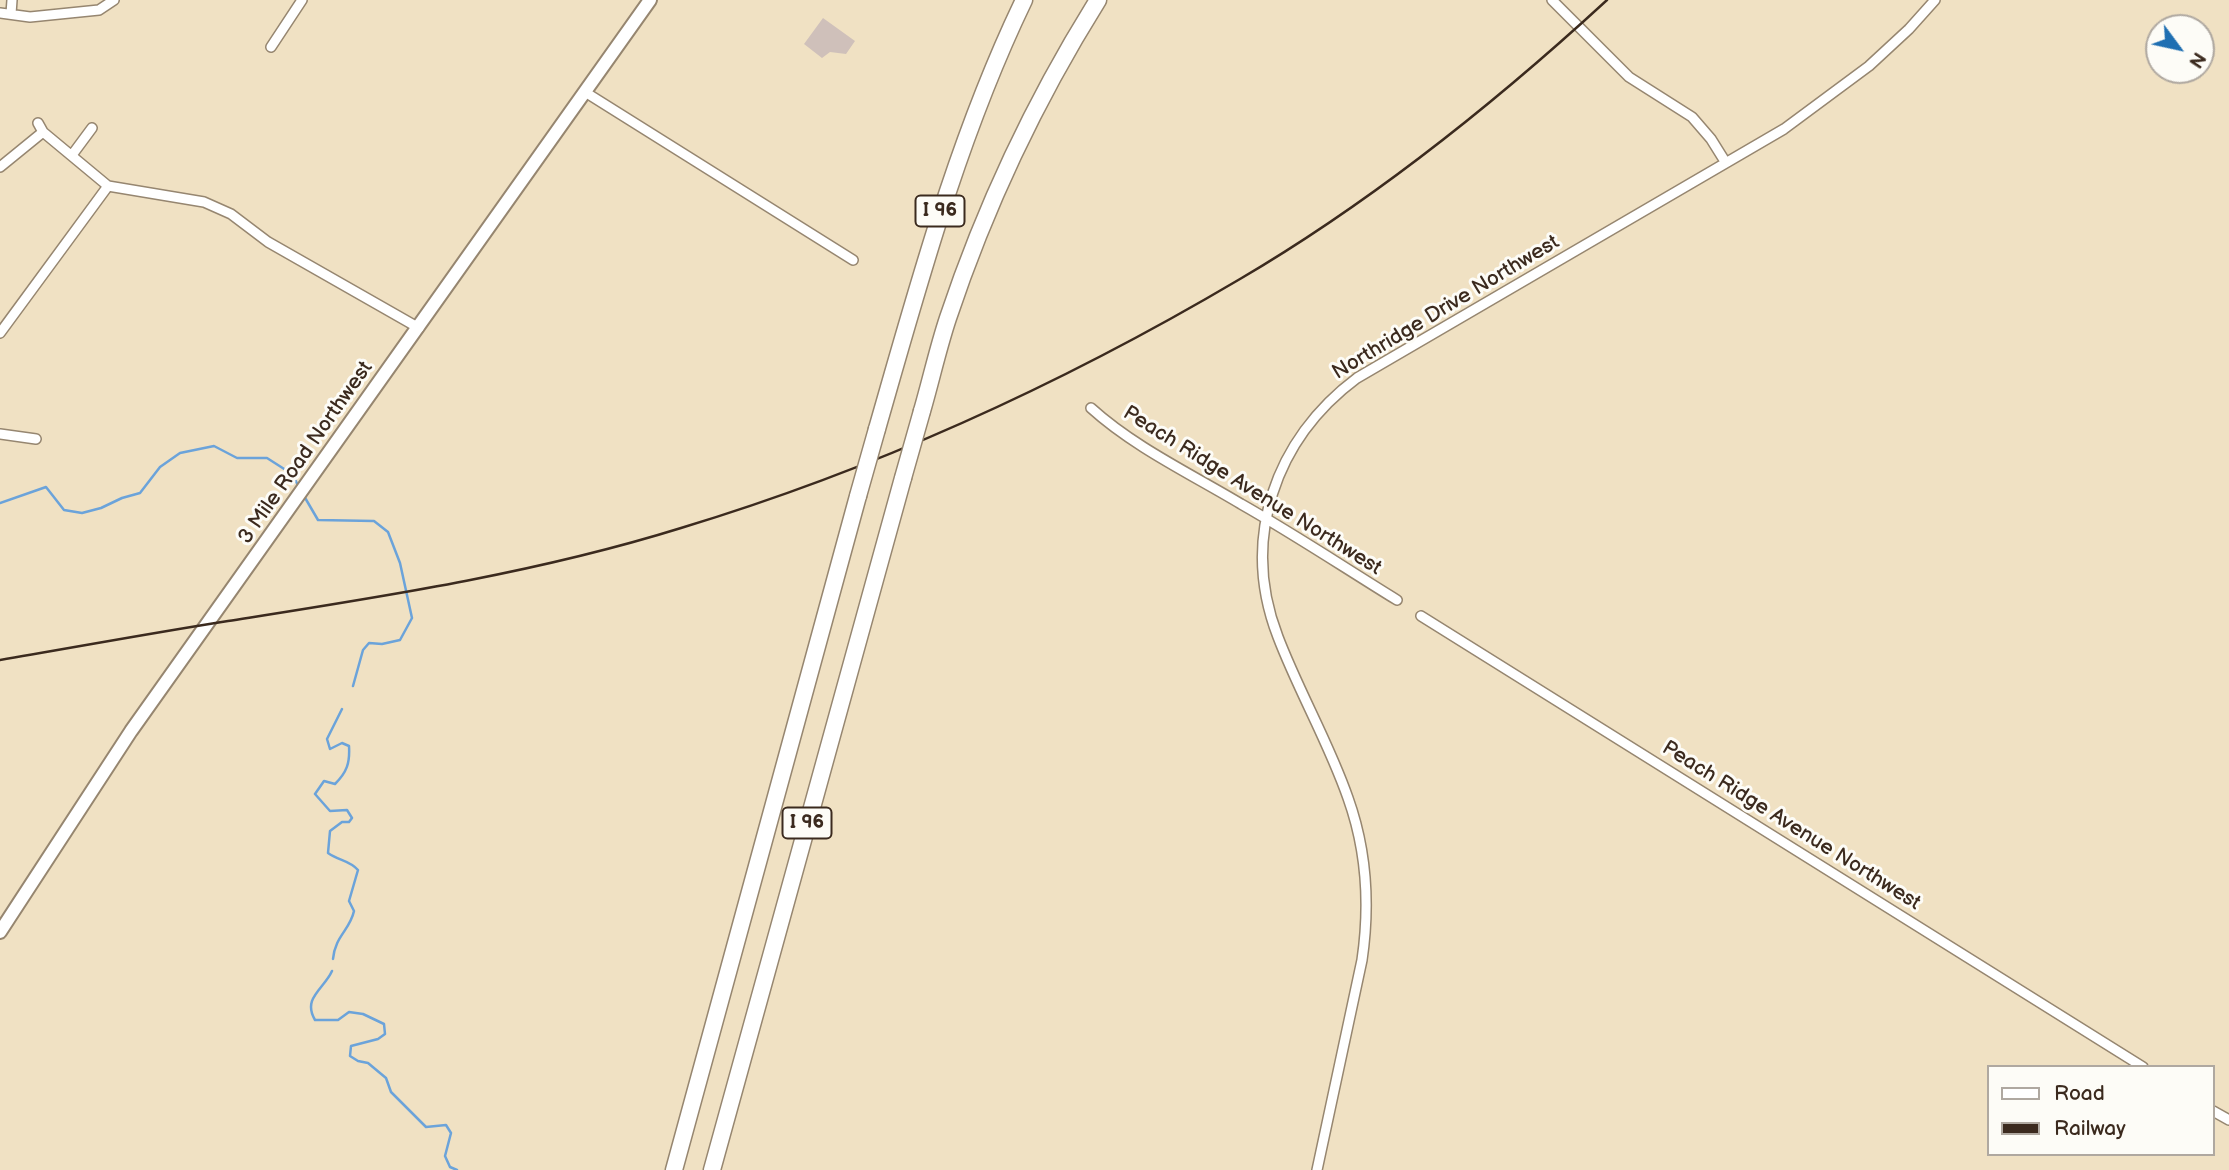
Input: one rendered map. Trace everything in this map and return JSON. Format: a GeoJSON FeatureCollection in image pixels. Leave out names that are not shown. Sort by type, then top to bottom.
{"type":"FeatureCollection","features":[{"type":"Feature","properties":{"kind":"highway","name":"I 96"},"geometry":{"type":"LineString","coordinates":[[671,1170],[858,496],[945,197],[983,92],[1024,0]]}},
{"type":"Feature","properties":{"kind":"highway","name":"I 96"},"geometry":{"type":"LineString","coordinates":[[712,1170],[948,320],[1008,167],[1045,93],[1098,0]]}},
{"type":"Feature","properties":{"kind":"main road","name":"3 Mile Road Northwest"},"geometry":{"type":"LineString","coordinates":[[0,932],[109,764],[650,0]]}},
{"type":"Feature","properties":{"kind":"street"},"geometry":{"type":"LineString","coordinates":[[11,14],[12,0]]}},
{"type":"Feature","properties":{"kind":"street"},"geometry":{"type":"LineString","coordinates":[[0,13],[30,17],[99,10],[114,0]]}},
{"type":"Feature","properties":{"kind":"street"},"geometry":{"type":"LineString","coordinates":[[271,47],[302,0]]}},
{"type":"Feature","properties":{"kind":"street"},"geometry":{"type":"LineString","coordinates":[[1552,0],[1629,77],[1692,117],[1711,139],[1726,163]]}},
{"type":"Feature","properties":{"kind":"street","name":"Northridge Drive Northwest"},"geometry":{"type":"LineString","coordinates":[[1317,1170],[1362,960],[1366,921],[1365,873],[1362,846],[1348,797],[1285,655],[1270,612],[1263,564],[1266,518],[1276,481],[1297,440],[1316,415],[1348,385],[1384,361],[1784,129],[1880,56],[1935,0]]}},
{"type":"Feature","properties":{"kind":"street"},"geometry":{"type":"LineString","coordinates":[[585,92],[853,260]]}},
{"type":"Feature","properties":{"kind":"street"},"geometry":{"type":"LineString","coordinates":[[38,122],[43,132],[108,186],[204,202],[232,214],[268,242],[419,328]]}},
{"type":"Feature","properties":{"kind":"street"},"geometry":{"type":"LineString","coordinates":[[72,155],[92,128]]}},
{"type":"Feature","properties":{"kind":"street"},"geometry":{"type":"LineString","coordinates":[[0,167],[43,132]]}},
{"type":"Feature","properties":{"kind":"street"},"geometry":{"type":"LineString","coordinates":[[0,333],[108,186]]}},
{"type":"Feature","properties":{"kind":"street","name":"Peach Ridge Avenue Northwest"},"geometry":{"type":"LineString","coordinates":[[1091,408],[1126,435],[1397,600]]}},
{"type":"Feature","properties":{"kind":"street"},"geometry":{"type":"LineString","coordinates":[[0,433],[36,439]]}},
{"type":"Feature","properties":{"kind":"street","name":"Peach Ridge Avenue Northwest"},"geometry":{"type":"LineString","coordinates":[[1421,616],[2140,1065]]}},
{"type":"Feature","properties":{"kind":"shaded area"},"geometry":{"type":"Polygon","coordinates":[[[823,18],[855,41],[846,54],[830,52],[822,58],[804,44],[823,18]]]}},
{"type":"Feature","properties":{"kind":"waterway"},"geometry":{"type":"LineString","coordinates":[[0,503],[46,487],[64,510],[82,513],[101,508],[140,493],[160,467],[180,453],[214,446],[237,458],[267,458],[292,474],[299,487]]}},
{"type":"Feature","properties":{"kind":"waterway"},"geometry":{"type":"LineString","coordinates":[[304,496],[318,520],[374,521],[388,532],[400,563],[412,618],[400,640],[382,644],[369,643],[363,650],[353,686]]}},
{"type":"Feature","properties":{"kind":"waterway"},"geometry":{"type":"LineString","coordinates":[[333,959],[337,944],[354,911],[349,901],[358,870],[328,853],[330,831],[352,818],[347,810],[330,811],[315,794],[324,781],[335,784],[347,767],[349,746],[342,743],[330,749],[327,739],[342,709]]}},
{"type":"Feature","properties":{"kind":"waterway"},"geometry":{"type":"LineString","coordinates":[[332,971],[313,1000],[311,1006],[315,1020],[338,1020],[349,1012],[363,1014],[384,1024],[385,1034],[378,1039],[351,1046],[350,1056],[368,1063],[386,1078],[391,1092],[426,1127],[446,1125],[451,1133],[445,1156],[450,1167],[457,1170]]}},
{"type":"Feature","properties":{"kind":"railway"},"geometry":{"type":"LineString","coordinates":[[0,660],[399,593],[569,559],[754,505],[897,451],[1037,388],[1106,353],[1289,249],[1431,149],[1521,76],[1607,0]]}}]}
